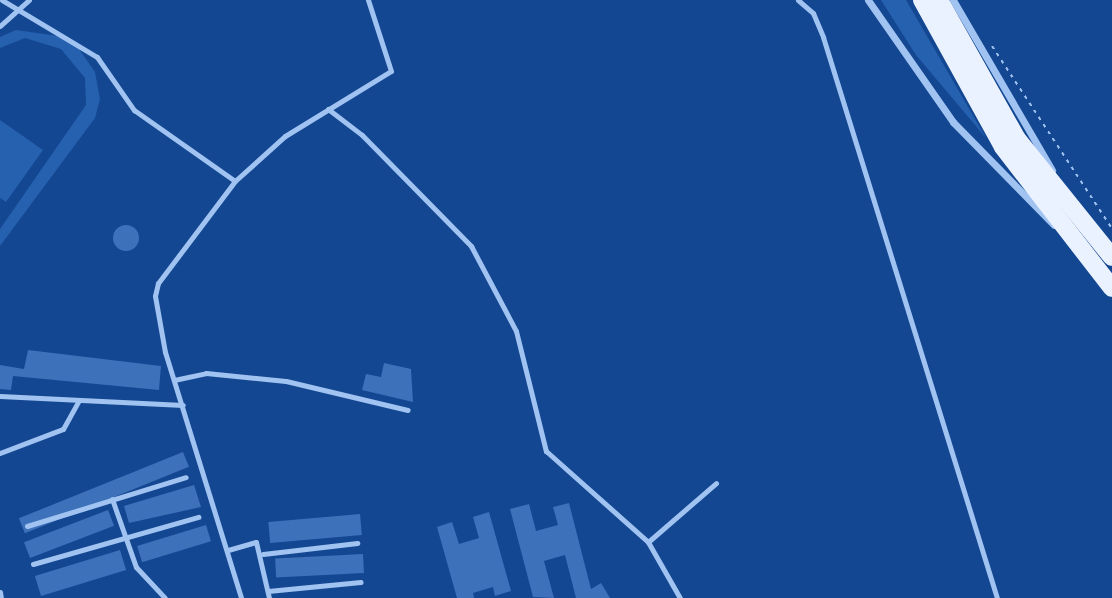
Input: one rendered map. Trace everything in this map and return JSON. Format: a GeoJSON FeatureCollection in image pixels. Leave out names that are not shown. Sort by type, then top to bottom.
{"type":"FeatureCollection","features":[{"type":"Feature","properties":{"kind":"main road"},"geometry":{"type":"LineString","coordinates":[[922,0],[1066,237],[1112,288]]}},
{"type":"Feature","properties":{"kind":"main road"},"geometry":{"type":"LineString","coordinates":[[939,0],[1010,143],[1112,257]]}},
{"type":"Feature","properties":{"kind":"street"},"geometry":{"type":"LineString","coordinates":[[868,0],[953,122],[1066,237]]}},
{"type":"Feature","properties":{"kind":"street"},"geometry":{"type":"LineString","coordinates":[[953,0],[1045,159],[1112,248]]}},
{"type":"Feature","properties":{"kind":"lane"},"geometry":{"type":"LineString","coordinates":[[2,0],[15,11],[60,30],[97,57],[134,110],[235,181]]}},
{"type":"Feature","properties":{"kind":"lane"},"geometry":{"type":"LineString","coordinates":[[0,26],[29,0]]}},
{"type":"Feature","properties":{"kind":"lane"},"geometry":{"type":"LineString","coordinates":[[241,598],[174,380],[157,312],[158,283],[235,181],[328,109],[391,71],[368,0]]}},
{"type":"Feature","properties":{"kind":"lane"},"geometry":{"type":"LineString","coordinates":[[798,0],[813,13],[823,37],[998,598]]}},
{"type":"Feature","properties":{"kind":"lane"},"geometry":{"type":"LineString","coordinates":[[328,109],[471,246],[516,331],[546,451],[648,542],[680,598]]}},
{"type":"Feature","properties":{"kind":"lane"},"geometry":{"type":"LineString","coordinates":[[174,380],[206,373],[286,381],[408,410]]}},
{"type":"Feature","properties":{"kind":"lane"},"geometry":{"type":"LineString","coordinates":[[0,396],[183,405]]}},
{"type":"Feature","properties":{"kind":"lane"},"geometry":{"type":"LineString","coordinates":[[0,453],[63,429],[79,400]]}},
{"type":"Feature","properties":{"kind":"lane"},"geometry":{"type":"LineString","coordinates":[[27,526],[186,477]]}},
{"type":"Feature","properties":{"kind":"lane"},"geometry":{"type":"LineString","coordinates":[[648,542],[716,483]]}},
{"type":"Feature","properties":{"kind":"lane"},"geometry":{"type":"LineString","coordinates":[[112,499],[124,538],[145,580],[165,598]]}},
{"type":"Feature","properties":{"kind":"lane"},"geometry":{"type":"LineString","coordinates":[[33,564],[198,517]]}},
{"type":"Feature","properties":{"kind":"lane"},"geometry":{"type":"LineString","coordinates":[[228,550],[254,542],[262,554],[268,594],[362,582]]}},
{"type":"Feature","properties":{"kind":"lane"},"geometry":{"type":"LineString","coordinates":[[262,554],[357,543]]}},
{"type":"Feature","properties":{"kind":"lane"},"geometry":{"type":"LineString","coordinates":[[0,592],[1,598]]}},
{"type":"Feature","properties":{"kind":"path"},"geometry":{"type":"LineString","coordinates":[[985,36],[1112,229]]}},
{"type":"Feature","properties":{"kind":"shaded area"},"geometry":{"type":"Polygon","coordinates":[[[881,0],[906,0],[986,138],[916,55],[881,0]]]}},
{"type":"Feature","properties":{"kind":"shaded area"},"geometry":{"type":"Polygon","coordinates":[[[16,30],[58,36],[79,49],[95,72],[100,99],[95,118],[0,246],[0,229],[86,105],[85,78],[61,49],[25,38],[0,48],[0,37],[16,30]]]}},
{"type":"Feature","properties":{"kind":"shaded area"},"geometry":{"type":"Polygon","coordinates":[[[0,120],[43,150],[6,202],[0,198],[0,120]]]}},
{"type":"Feature","properties":{"kind":"building"},"geometry":{"type":"Polygon","coordinates":[[[126,225],[135,229],[139,238],[135,247],[126,251],[117,247],[113,238],[117,229],[126,225]]]}},
{"type":"Feature","properties":{"kind":"building"},"geometry":{"type":"Polygon","coordinates":[[[28,350],[161,366],[159,390],[13,376],[11,390],[0,389],[0,365],[24,369],[28,350]]]}},
{"type":"Feature","properties":{"kind":"building"},"geometry":{"type":"Polygon","coordinates":[[[384,363],[411,369],[413,402],[362,390],[366,374],[381,377],[384,363]]]}},
{"type":"Feature","properties":{"kind":"building"},"geometry":{"type":"Polygon","coordinates":[[[183,452],[189,467],[25,533],[19,518],[183,452]]]}},
{"type":"Feature","properties":{"kind":"building"},"geometry":{"type":"Polygon","coordinates":[[[194,485],[201,507],[129,523],[124,506],[194,485]]]}},
{"type":"Feature","properties":{"kind":"building"},"geometry":{"type":"Polygon","coordinates":[[[569,503],[591,589],[601,583],[610,598],[576,598],[565,555],[544,561],[554,598],[533,597],[510,509],[529,504],[536,531],[558,525],[553,507],[569,503]]]}},
{"type":"Feature","properties":{"kind":"building"},"geometry":{"type":"Polygon","coordinates":[[[108,510],[114,526],[30,558],[24,542],[108,510]]]}},
{"type":"Feature","properties":{"kind":"building"},"geometry":{"type":"Polygon","coordinates":[[[489,512],[511,591],[495,596],[493,587],[473,593],[474,598],[457,598],[437,527],[452,522],[459,544],[479,538],[473,517],[489,512]]]}},
{"type":"Feature","properties":{"kind":"building"},"geometry":{"type":"Polygon","coordinates":[[[360,514],[362,535],[270,543],[268,522],[360,514]]]}},
{"type":"Feature","properties":{"kind":"building"},"geometry":{"type":"Polygon","coordinates":[[[206,525],[211,541],[142,562],[137,546],[206,525]]]}},
{"type":"Feature","properties":{"kind":"building"},"geometry":{"type":"Polygon","coordinates":[[[120,550],[126,570],[41,596],[35,576],[120,550]]]}},
{"type":"Feature","properties":{"kind":"building"},"geometry":{"type":"Polygon","coordinates":[[[363,554],[364,573],[276,578],[275,559],[363,554]]]}}]}
